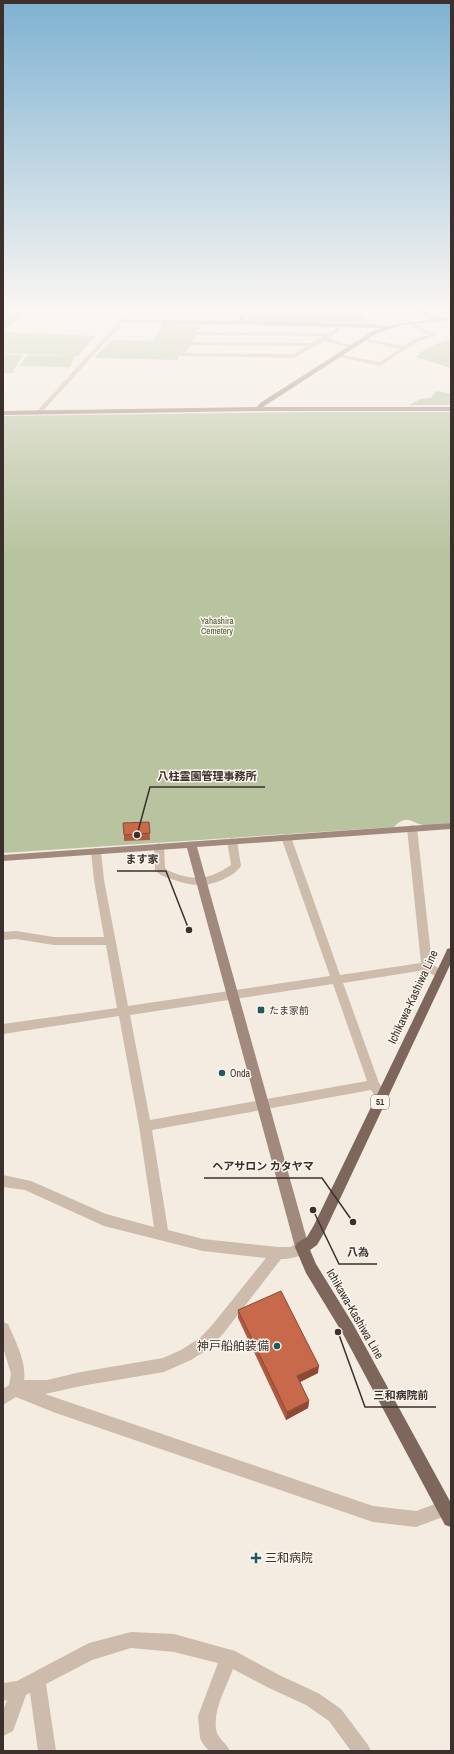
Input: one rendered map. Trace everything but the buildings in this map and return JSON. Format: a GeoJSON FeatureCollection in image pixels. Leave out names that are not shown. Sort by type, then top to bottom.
{"type":"FeatureCollection","features":[{"type":"Feature","properties":{"kind":"main road","name":"Ichikawa-Kashiwa Line"},"geometry":{"type":"LineString","coordinates":[[448,1513],[348,1329],[312,1268],[302,1247],[312,1241],[319,1229],[451,953]]}},
{"type":"Feature","properties":{"kind":"street"},"geometry":{"type":"LineString","coordinates":[[39,412],[60,389]]}},
{"type":"Feature","properties":{"kind":"street"},"geometry":{"type":"LineString","coordinates":[[258,409],[262,404],[286,389]]}},
{"type":"Feature","properties":{"kind":"street"},"geometry":{"type":"LineString","coordinates":[[3,413],[258,409],[451,409]]}},
{"type":"Feature","properties":{"kind":"street"},"geometry":{"type":"LineString","coordinates":[[3,858],[451,826]]}},
{"type":"Feature","properties":{"kind":"street"},"geometry":{"type":"LineString","coordinates":[[412,828],[427,966]]}},
{"type":"Feature","properties":{"kind":"street"},"geometry":{"type":"LineString","coordinates":[[286,837],[374,1085],[382,1096]]}},
{"type":"Feature","properties":{"kind":"street"},"geometry":{"type":"LineString","coordinates":[[159,846],[160,870],[165,874],[201,882],[231,870],[236,866],[232,841]]}},
{"type":"Feature","properties":{"kind":"street"},"geometry":{"type":"LineString","coordinates":[[3,1181],[26,1185],[104,1220],[203,1245],[278,1253],[291,1253],[302,1247],[191,844]]}},
{"type":"Feature","properties":{"kind":"street"},"geometry":{"type":"LineString","coordinates":[[96,851],[99,880],[110,941],[146,1126],[162,1235]]}},
{"type":"Feature","properties":{"kind":"street"},"geometry":{"type":"LineString","coordinates":[[3,936],[16,935],[54,941],[110,941]]}},
{"type":"Feature","properties":{"kind":"street"},"geometry":{"type":"LineString","coordinates":[[3,1029],[124,1012],[336,978],[427,966],[440,975]]}},
{"type":"Feature","properties":{"kind":"street"},"geometry":{"type":"LineString","coordinates":[[146,1126],[374,1085]]}},
{"type":"Feature","properties":{"kind":"street"},"geometry":{"type":"LineString","coordinates":[[3,1398],[15,1388],[47,1387],[81,1379],[164,1365],[186,1355],[205,1343],[218,1329],[278,1253]]}},
{"type":"Feature","properties":{"kind":"street"},"geometry":{"type":"LineString","coordinates":[[3,1329],[12,1352],[18,1374],[15,1388]]}},
{"type":"Feature","properties":{"kind":"street"},"geometry":{"type":"LineString","coordinates":[[15,1388],[53,1405],[373,1514],[416,1519],[448,1513]]}},
{"type":"Feature","properties":{"kind":"street"},"geometry":{"type":"LineString","coordinates":[[3,1727],[7,1725],[11,1691],[37,1680],[89,1652],[131,1640],[174,1642],[229,1657],[273,1681],[312,1699],[335,1715],[362,1751]]}},
{"type":"Feature","properties":{"kind":"street"},"geometry":{"type":"LineString","coordinates":[[221,1751],[209,1738],[207,1716],[229,1657]]}},
{"type":"Feature","properties":{"kind":"street"},"geometry":{"type":"LineString","coordinates":[[37,1680],[45,1750]]}},
{"type":"Feature","properties":{"kind":"green space"},"geometry":{"type":"Polygon","coordinates":[[[436,391],[451,394],[451,405],[409,405],[420,399],[431,398],[436,391]]]}},
{"type":"Feature","properties":{"kind":"green space","name":"Yahashira Cemetery"},"geometry":{"type":"Polygon","coordinates":[[[313,412],[451,412],[451,823],[426,825],[405,820],[398,823],[394,827],[3,853],[3,416],[313,412]]]}},
{"type":"Feature","properties":{"kind":"place","name":"八柱霊園管理事務所"},"geometry":{"type":"Point","coordinates":[137,835]}},
{"type":"Feature","properties":{"kind":"place","name":"ます家"},"geometry":{"type":"Point","coordinates":[189,930]}},
{"type":"Feature","properties":{"kind":"place","name":"たま家前"},"geometry":{"type":"Point","coordinates":[261,1010]}},
{"type":"Feature","properties":{"kind":"place","name":"Onda"},"geometry":{"type":"Point","coordinates":[222,1073]}},
{"type":"Feature","properties":{"kind":"place","name":"八為"},"geometry":{"type":"Point","coordinates":[313,1210]}},
{"type":"Feature","properties":{"kind":"place","name":"ヘアサロン カタヤマ"},"geometry":{"type":"Point","coordinates":[353,1222]}},
{"type":"Feature","properties":{"kind":"place","name":"三和病院前"},"geometry":{"type":"Point","coordinates":[338,1332]}},
{"type":"Feature","properties":{"kind":"place","name":"神戸船舶装備"},"geometry":{"type":"Point","coordinates":[277,1346]}},
{"type":"Feature","properties":{"kind":"place","name":"三和病院"},"geometry":{"type":"Point","coordinates":[256,1558]}}]}
